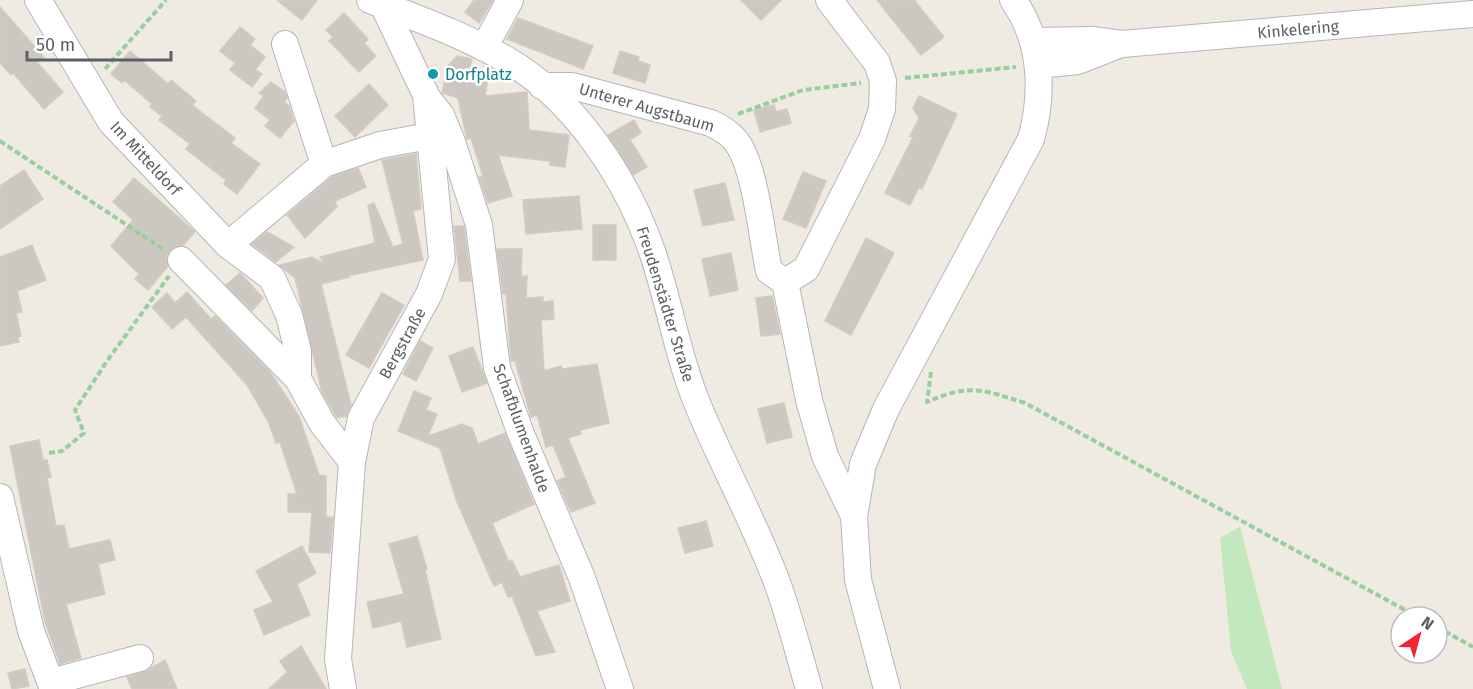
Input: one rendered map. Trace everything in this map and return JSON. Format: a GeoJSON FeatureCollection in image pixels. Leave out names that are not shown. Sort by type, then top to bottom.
{"type":"FeatureCollection","features":[{"type":"Feature","properties":{"kind":"street","name":"Im Mitteldorf"},"geometry":{"type":"LineString","coordinates":[[38,0],[111,122],[228,245],[273,278],[289,315],[298,351],[298,379]]}},
{"type":"Feature","properties":{"kind":"street"},"geometry":{"type":"LineString","coordinates":[[484,48],[510,0]]}},
{"type":"Feature","properties":{"kind":"street"},"geometry":{"type":"LineString","coordinates":[[785,282],[806,269],[867,148],[882,109],[883,81],[877,63],[829,0]]}},
{"type":"Feature","properties":{"kind":"street"},"geometry":{"type":"LineString","coordinates":[[887,689],[858,580],[854,516],[863,464],[886,409],[926,331],[1031,139],[1040,90],[1035,53],[1014,0]]}},
{"type":"Feature","properties":{"kind":"street","name":"Freudenstädter Straße"},"geometry":{"type":"LineString","coordinates":[[376,2],[508,60],[542,86],[586,132],[638,216],[653,253],[696,400],[778,586],[809,689]]}},
{"type":"Feature","properties":{"kind":"street","name":"Bergstraße"},"geometry":{"type":"LineString","coordinates":[[343,689],[338,659],[352,462],[361,418],[429,294],[442,259],[426,94],[376,2]]}},
{"type":"Feature","properties":{"kind":"street","name":"Kinkelering"},"geometry":{"type":"LineString","coordinates":[[1035,53],[1078,61],[1122,44],[1473,14]]}},
{"type":"Feature","properties":{"kind":"street"},"geometry":{"type":"LineString","coordinates":[[285,44],[324,164]]}},
{"type":"Feature","properties":{"kind":"street","name":"Unterer Augstbaum"},"geometry":{"type":"LineString","coordinates":[[542,86],[572,86],[711,123],[733,137],[744,155],[769,271],[785,282],[809,400],[825,456],[854,516]]}},
{"type":"Feature","properties":{"kind":"street","name":"Schafblumenhalde"},"geometry":{"type":"LineString","coordinates":[[426,94],[441,115],[479,225],[497,368],[521,434],[582,578],[620,689]]}},
{"type":"Feature","properties":{"kind":"street"},"geometry":{"type":"LineString","coordinates":[[228,245],[324,164],[380,145],[429,136]]}},
{"type":"Feature","properties":{"kind":"street","name":"Im Mitteldorf"},"geometry":{"type":"LineString","coordinates":[[181,260],[298,379],[322,423],[352,462]]}},
{"type":"Feature","properties":{"kind":"street"},"geometry":{"type":"LineString","coordinates":[[0,497],[31,631],[52,685],[140,658]]}},
{"type":"Feature","properties":{"kind":"path"},"geometry":{"type":"LineString","coordinates":[[89,86],[166,0]]}},
{"type":"Feature","properties":{"kind":"path"},"geometry":{"type":"LineString","coordinates":[[711,123],[803,90],[883,81],[1035,53]]}},
{"type":"Feature","properties":{"kind":"path"},"geometry":{"type":"LineString","coordinates":[[0,141],[181,260],[107,361],[75,410],[84,433],[62,451],[49,453]]}},
{"type":"Feature","properties":{"kind":"path"},"geometry":{"type":"LineString","coordinates":[[926,331],[934,352],[927,402],[942,395],[979,389],[1025,403],[1396,605]]}},
{"type":"Feature","properties":{"kind":"path"},"geometry":{"type":"LineString","coordinates":[[1449,634],[1473,647]]}},
{"type":"Feature","properties":{"kind":"green space"},"geometry":{"type":"Polygon","coordinates":[[[1240,527],[1282,689],[1247,689],[1231,651],[1220,538],[1240,527]]]}},
{"type":"Feature","properties":{"kind":"building"},"geometry":{"type":"Polygon","coordinates":[[[277,0],[317,0],[302,20],[277,0]]]}},
{"type":"Feature","properties":{"kind":"building"},"geometry":{"type":"Polygon","coordinates":[[[474,0],[493,0],[479,23],[465,12],[474,0]]]}},
{"type":"Feature","properties":{"kind":"building"},"geometry":{"type":"Polygon","coordinates":[[[741,0],[781,0],[761,20],[741,0]]]}},
{"type":"Feature","properties":{"kind":"building"},"geometry":{"type":"Polygon","coordinates":[[[877,0],[914,0],[944,37],[921,55],[877,0]]]}},
{"type":"Feature","properties":{"kind":"building"},"geometry":{"type":"Polygon","coordinates":[[[0,7],[44,57],[37,62],[63,92],[44,109],[13,73],[11,75],[0,63],[0,7]]]}},
{"type":"Feature","properties":{"kind":"building"},"geometry":{"type":"Polygon","coordinates":[[[344,13],[368,39],[364,43],[376,56],[359,72],[329,41],[333,37],[326,30],[344,13]]]}},
{"type":"Feature","properties":{"kind":"building"},"geometry":{"type":"Polygon","coordinates":[[[518,18],[593,46],[583,69],[507,39],[518,18]]]}},
{"type":"Feature","properties":{"kind":"building"},"geometry":{"type":"Polygon","coordinates":[[[240,27],[255,39],[250,45],[265,57],[255,70],[262,74],[252,87],[230,70],[235,63],[220,51],[240,27]]]}},
{"type":"Feature","properties":{"kind":"building"},"geometry":{"type":"Polygon","coordinates":[[[130,51],[168,84],[171,80],[196,101],[192,105],[235,138],[231,143],[260,164],[237,194],[224,184],[226,180],[186,149],[190,144],[159,120],[162,116],[150,107],[152,104],[124,80],[122,83],[111,74],[130,51]]]}},
{"type":"Feature","properties":{"kind":"building"},"geometry":{"type":"Polygon","coordinates":[[[620,51],[639,57],[638,61],[650,65],[645,83],[613,73],[620,51]]]}},
{"type":"Feature","properties":{"kind":"building"},"geometry":{"type":"Polygon","coordinates":[[[457,56],[472,59],[469,70],[489,72],[485,96],[527,92],[529,130],[569,135],[565,167],[550,165],[550,161],[498,155],[512,196],[488,203],[479,177],[483,176],[471,138],[467,139],[458,98],[442,93],[448,66],[457,56]]]}},
{"type":"Feature","properties":{"kind":"building"},"geometry":{"type":"Polygon","coordinates":[[[271,82],[285,92],[287,98],[284,102],[289,106],[294,121],[280,138],[265,126],[270,120],[255,108],[264,96],[259,93],[271,82]]]}},
{"type":"Feature","properties":{"kind":"building"},"geometry":{"type":"Polygon","coordinates":[[[369,84],[388,105],[355,137],[335,116],[369,84]]]}},
{"type":"Feature","properties":{"kind":"building"},"geometry":{"type":"Polygon","coordinates":[[[919,96],[957,114],[922,189],[919,187],[910,205],[885,193],[913,137],[910,136],[919,118],[913,108],[919,96]]]}},
{"type":"Feature","properties":{"kind":"building"},"geometry":{"type":"Polygon","coordinates":[[[774,105],[776,112],[787,109],[791,123],[760,132],[754,110],[774,105]]]}},
{"type":"Feature","properties":{"kind":"building"},"geometry":{"type":"Polygon","coordinates":[[[634,120],[641,133],[630,140],[647,167],[633,175],[608,135],[634,120]]]}},
{"type":"Feature","properties":{"kind":"building"},"geometry":{"type":"Polygon","coordinates":[[[416,154],[421,209],[413,211],[423,260],[347,276],[349,277],[321,284],[351,405],[346,416],[337,418],[322,392],[295,278],[279,265],[312,257],[325,264],[320,257],[375,243],[368,205],[374,203],[393,247],[403,244],[382,160],[416,154]]]}},
{"type":"Feature","properties":{"kind":"building"},"geometry":{"type":"Polygon","coordinates":[[[358,168],[366,187],[335,201],[337,207],[305,238],[287,215],[332,177],[358,168]]]}},
{"type":"Feature","properties":{"kind":"building"},"geometry":{"type":"Polygon","coordinates":[[[24,170],[43,199],[0,229],[0,186],[24,170]]]}},
{"type":"Feature","properties":{"kind":"building"},"geometry":{"type":"Polygon","coordinates":[[[803,172],[826,181],[806,228],[783,219],[803,172]]]}},
{"type":"Feature","properties":{"kind":"building"},"geometry":{"type":"Polygon","coordinates":[[[134,178],[195,232],[183,245],[170,250],[166,257],[168,266],[148,290],[135,279],[139,274],[111,246],[133,220],[113,202],[134,178]]]}},
{"type":"Feature","properties":{"kind":"building"},"geometry":{"type":"Polygon","coordinates":[[[725,183],[734,220],[703,226],[694,190],[725,183]]]}},
{"type":"Feature","properties":{"kind":"building"},"geometry":{"type":"Polygon","coordinates":[[[579,196],[582,229],[526,234],[523,200],[579,196]]]}},
{"type":"Feature","properties":{"kind":"building"},"geometry":{"type":"Polygon","coordinates":[[[593,225],[616,225],[616,260],[593,260],[593,225]]]}},
{"type":"Feature","properties":{"kind":"building"},"geometry":{"type":"Polygon","coordinates":[[[454,226],[464,226],[471,281],[460,281],[454,226]]]}},
{"type":"Feature","properties":{"kind":"building"},"geometry":{"type":"Polygon","coordinates":[[[267,232],[294,247],[276,262],[252,244],[267,232]]]}},
{"type":"Feature","properties":{"kind":"building"},"geometry":{"type":"Polygon","coordinates":[[[866,238],[894,253],[851,335],[825,321],[866,238]]]}},
{"type":"Feature","properties":{"kind":"building"},"geometry":{"type":"Polygon","coordinates":[[[32,245],[46,280],[17,291],[22,312],[16,313],[21,336],[18,337],[19,342],[0,346],[0,257],[32,245]]]}},
{"type":"Feature","properties":{"kind":"building"},"geometry":{"type":"Polygon","coordinates":[[[497,249],[522,249],[521,277],[527,276],[526,298],[543,297],[543,302],[553,301],[554,319],[541,320],[544,371],[561,366],[562,369],[597,364],[609,423],[580,430],[581,434],[568,438],[595,503],[571,512],[557,481],[566,477],[553,445],[546,447],[537,415],[531,417],[515,361],[511,361],[506,294],[503,294],[497,249]]]}},
{"type":"Feature","properties":{"kind":"building"},"geometry":{"type":"Polygon","coordinates":[[[731,253],[738,290],[710,296],[702,259],[731,253]]]}},
{"type":"Feature","properties":{"kind":"building"},"geometry":{"type":"Polygon","coordinates":[[[240,273],[263,298],[252,311],[226,285],[240,273]]]}},
{"type":"Feature","properties":{"kind":"building"},"geometry":{"type":"Polygon","coordinates":[[[187,292],[211,319],[215,316],[270,372],[299,416],[319,475],[326,476],[326,517],[333,517],[330,553],[309,552],[312,512],[288,512],[288,494],[297,494],[280,442],[276,443],[268,421],[247,385],[186,317],[172,329],[152,307],[167,293],[175,303],[187,292]]]}},
{"type":"Feature","properties":{"kind":"building"},"geometry":{"type":"Polygon","coordinates":[[[382,293],[404,305],[369,368],[346,355],[382,293]]]}},
{"type":"Feature","properties":{"kind":"building"},"geometry":{"type":"Polygon","coordinates":[[[772,296],[780,334],[761,336],[756,298],[772,296]]]}},
{"type":"Feature","properties":{"kind":"building"},"geometry":{"type":"Polygon","coordinates":[[[420,341],[433,348],[416,381],[403,374],[420,341]]]}},
{"type":"Feature","properties":{"kind":"building"},"geometry":{"type":"Polygon","coordinates":[[[473,347],[487,383],[462,392],[449,356],[473,347]]]}},
{"type":"Feature","properties":{"kind":"building"},"geometry":{"type":"Polygon","coordinates":[[[414,391],[431,398],[426,410],[437,414],[428,436],[462,424],[472,428],[478,444],[505,433],[534,504],[492,523],[509,562],[512,560],[520,577],[559,565],[570,601],[537,611],[555,652],[536,656],[512,596],[508,597],[502,582],[494,586],[457,502],[440,448],[398,431],[414,391]]]}},
{"type":"Feature","properties":{"kind":"building"},"geometry":{"type":"Polygon","coordinates":[[[784,403],[792,437],[767,443],[758,409],[784,403]]]}},
{"type":"Feature","properties":{"kind":"building"},"geometry":{"type":"Polygon","coordinates":[[[39,440],[43,460],[47,460],[51,477],[47,478],[56,526],[64,525],[69,549],[110,540],[115,560],[98,564],[105,594],[66,604],[81,658],[60,664],[45,622],[10,446],[39,440]]]}},
{"type":"Feature","properties":{"kind":"building"},"geometry":{"type":"Polygon","coordinates":[[[706,521],[713,546],[685,553],[678,528],[706,521]]]}},
{"type":"Feature","properties":{"kind":"building"},"geometry":{"type":"Polygon","coordinates":[[[417,536],[427,569],[425,570],[441,639],[407,647],[401,621],[373,628],[367,602],[404,594],[389,544],[417,536]]]}},
{"type":"Feature","properties":{"kind":"building"},"geometry":{"type":"Polygon","coordinates":[[[302,546],[316,573],[297,584],[310,615],[264,635],[254,610],[273,602],[256,571],[302,546]]]}},
{"type":"Feature","properties":{"kind":"building"},"geometry":{"type":"Polygon","coordinates":[[[301,646],[326,689],[269,689],[287,672],[280,661],[301,646]]]}},
{"type":"Feature","properties":{"kind":"building"},"geometry":{"type":"Polygon","coordinates":[[[165,660],[177,689],[132,689],[127,677],[144,672],[165,660]]]}},
{"type":"Feature","properties":{"kind":"building"},"geometry":{"type":"Polygon","coordinates":[[[25,669],[29,686],[12,689],[8,673],[25,669]]]}},
{"type":"Feature","properties":{"kind":"place","name":"Dorfplatz"},"geometry":{"type":"Point","coordinates":[433,74]}}]}
